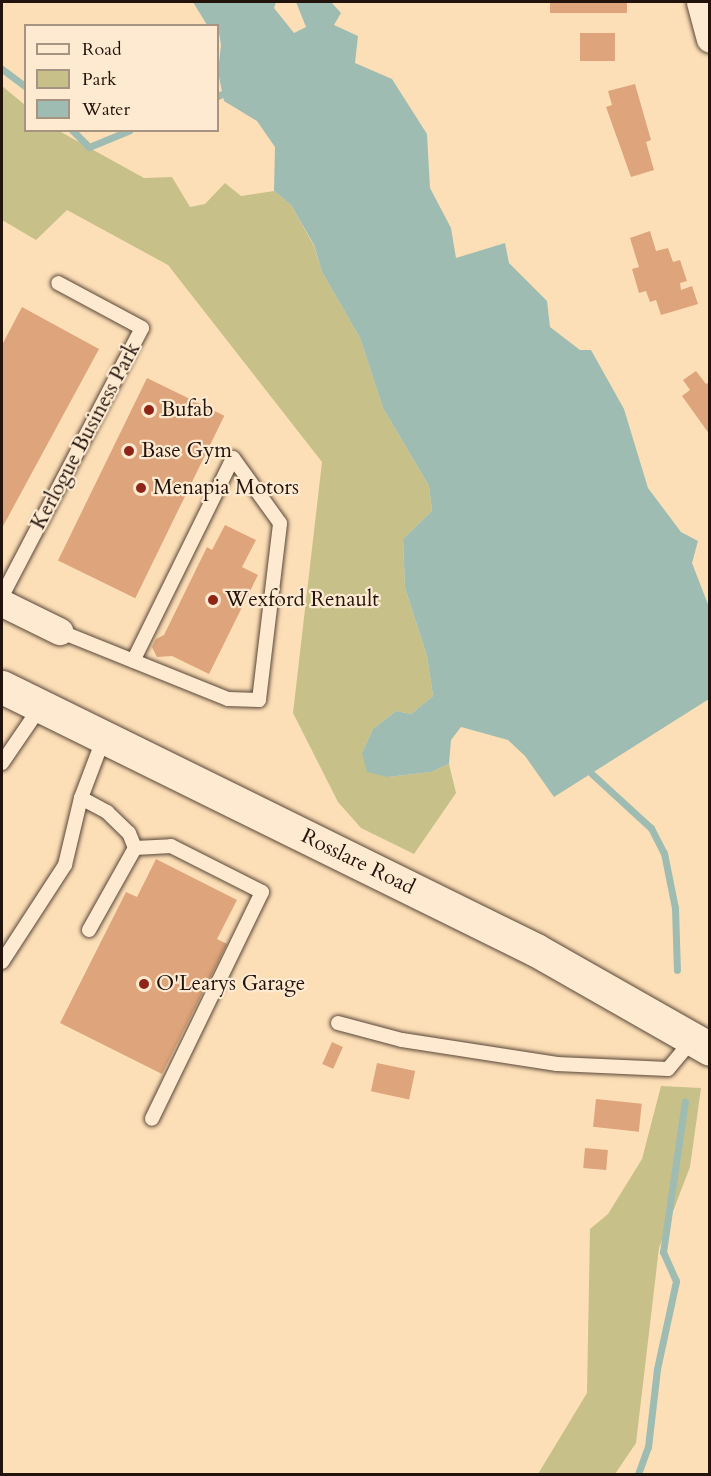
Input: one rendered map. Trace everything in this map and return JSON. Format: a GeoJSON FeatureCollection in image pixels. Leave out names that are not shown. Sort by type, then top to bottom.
{"type":"FeatureCollection","features":[{"type":"Feature","properties":{"kind":"main road","name":"Rosslare Road"},"geometry":{"type":"LineString","coordinates":[[2,687],[536,950],[701,1044]]}},
{"type":"Feature","properties":{"kind":"street"},"geometry":{"type":"LineString","coordinates":[[700,2],[710,39]]}},
{"type":"Feature","properties":{"kind":"street","name":"Kerlogue Business Park"},"geometry":{"type":"LineString","coordinates":[[3,590],[59,631]]}},
{"type":"Feature","properties":{"kind":"lane","name":"Kerlogue Business Park"},"geometry":{"type":"LineString","coordinates":[[3,590],[142,328],[58,283]]}},
{"type":"Feature","properties":{"kind":"lane","name":"Kerlogue Business Park"},"geometry":{"type":"LineString","coordinates":[[59,631],[228,699],[259,700],[280,523],[233,458],[134,661]]}},
{"type":"Feature","properties":{"kind":"lane"},"geometry":{"type":"LineString","coordinates":[[2,763],[41,706]]}},
{"type":"Feature","properties":{"kind":"lane"},"geometry":{"type":"LineString","coordinates":[[2,962],[65,865],[81,798],[104,737]]}},
{"type":"Feature","properties":{"kind":"lane"},"geometry":{"type":"LineString","coordinates":[[81,798],[107,812],[129,833],[135,848]]}},
{"type":"Feature","properties":{"kind":"lane"},"geometry":{"type":"LineString","coordinates":[[135,848],[171,846],[262,892],[152,1119]]}},
{"type":"Feature","properties":{"kind":"lane"},"geometry":{"type":"LineString","coordinates":[[88,930],[135,848]]}},
{"type":"Feature","properties":{"kind":"lane"},"geometry":{"type":"LineString","coordinates":[[338,1023],[402,1040],[557,1064],[668,1069],[701,1044]]}},
{"type":"Feature","properties":{"kind":"green space"},"geometry":{"type":"Polygon","coordinates":[[[2,86],[24,104],[24,132],[61,132],[144,178],[172,177],[190,207],[205,204],[225,183],[241,196],[274,191],[291,205],[314,246],[322,272],[360,338],[383,408],[429,486],[432,511],[403,539],[405,588],[427,656],[433,696],[411,714],[396,711],[373,729],[362,753],[388,777],[431,772],[449,764],[456,793],[414,854],[361,828],[338,802],[293,713],[322,462],[168,265],[67,210],[36,240],[2,220],[2,86]]]}},
{"type":"Feature","properties":{"kind":"green space"},"geometry":{"type":"Polygon","coordinates":[[[661,1086],[701,1088],[690,1167],[659,1248],[636,1443],[615,1474],[538,1474],[587,1393],[590,1229],[608,1214],[642,1159],[661,1086]]]}},
{"type":"Feature","properties":{"kind":"water"},"geometry":{"type":"Polygon","coordinates":[[[193,2],[276,2],[274,8],[294,33],[306,27],[296,2],[331,2],[341,13],[334,25],[358,36],[355,63],[392,79],[427,134],[430,188],[451,228],[456,258],[505,243],[509,263],[547,301],[550,327],[580,350],[591,350],[624,409],[648,488],[681,532],[698,541],[692,563],[709,607],[709,699],[554,797],[525,756],[508,740],[461,727],[451,740],[449,764],[431,772],[388,777],[367,772],[362,753],[373,729],[396,711],[411,714],[433,696],[427,656],[405,588],[403,539],[432,511],[429,486],[383,408],[360,338],[322,272],[314,245],[291,205],[274,191],[275,147],[257,121],[224,101],[219,77],[221,45],[219,24],[206,24],[193,2]]]}},
{"type":"Feature","properties":{"kind":"building"},"geometry":{"type":"Polygon","coordinates":[[[550,2],[627,2],[627,13],[550,13],[550,2]]]}},
{"type":"Feature","properties":{"kind":"building"},"geometry":{"type":"Polygon","coordinates":[[[580,33],[615,33],[615,61],[580,61],[580,33]]]}},
{"type":"Feature","properties":{"kind":"building"},"geometry":{"type":"Polygon","coordinates":[[[635,84],[651,140],[646,142],[654,170],[631,177],[606,107],[612,105],[608,91],[635,84]]]}},
{"type":"Feature","properties":{"kind":"building"},"geometry":{"type":"Polygon","coordinates":[[[650,231],[656,251],[668,248],[673,262],[680,260],[687,281],[680,283],[681,290],[692,286],[698,304],[661,315],[656,300],[650,302],[646,291],[639,293],[632,269],[639,267],[630,238],[650,231]]]}},
{"type":"Feature","properties":{"kind":"building"},"geometry":{"type":"Polygon","coordinates":[[[22,307],[99,349],[2,528],[2,345],[22,307]]]}},
{"type":"Feature","properties":{"kind":"building"},"geometry":{"type":"Polygon","coordinates":[[[696,371],[706,384],[710,382],[710,435],[682,396],[690,390],[683,380],[696,371]]]}},
{"type":"Feature","properties":{"kind":"building","name":"Menapia Motors"},"geometry":{"type":"Polygon","coordinates":[[[147,378],[224,416],[135,598],[58,560],[147,378]]]}},
{"type":"Feature","properties":{"kind":"building","name":"Wexford Renault"},"geometry":{"type":"Polygon","coordinates":[[[225,525],[256,540],[242,567],[258,575],[209,674],[172,656],[157,657],[152,647],[156,639],[164,635],[207,547],[212,550],[225,525]]]}},
{"type":"Feature","properties":{"kind":"building","name":"O'Learys Garage"},"geometry":{"type":"Polygon","coordinates":[[[156,859],[237,900],[217,939],[227,944],[162,1074],[60,1023],[126,892],[137,897],[156,859]]]}},
{"type":"Feature","properties":{"kind":"building"},"geometry":{"type":"Polygon","coordinates":[[[332,1042],[343,1047],[333,1069],[322,1064],[332,1042]]]}},
{"type":"Feature","properties":{"kind":"building"},"geometry":{"type":"Polygon","coordinates":[[[377,1063],[415,1071],[409,1099],[371,1091],[377,1063]]]}},
{"type":"Feature","properties":{"kind":"building"},"geometry":{"type":"Polygon","coordinates":[[[596,1099],[642,1104],[639,1132],[593,1127],[596,1099]]]}},
{"type":"Feature","properties":{"kind":"building"},"geometry":{"type":"Polygon","coordinates":[[[585,1148],[608,1150],[606,1170],[583,1168],[585,1148]]]}},
{"type":"Feature","properties":{"kind":"waterway"},"geometry":{"type":"LineString","coordinates":[[2,69],[24,86]]}},
{"type":"Feature","properties":{"kind":"waterway"},"geometry":{"type":"LineString","coordinates":[[74,132],[89,147],[125,132]]}},
{"type":"Feature","properties":{"kind":"waterway"},"geometry":{"type":"LineString","coordinates":[[592,774],[651,828],[664,853],[675,908],[677,970]]}},
{"type":"Feature","properties":{"kind":"waterway"},"geometry":{"type":"LineString","coordinates":[[638,1474],[648,1447],[657,1369],[676,1281],[663,1252],[685,1102]]}},
{"type":"Feature","properties":{"kind":"place","name":"Bufab"},"geometry":{"type":"Point","coordinates":[149,410]}},
{"type":"Feature","properties":{"kind":"place","name":"Base Gym"},"geometry":{"type":"Point","coordinates":[129,451]}},
{"type":"Feature","properties":{"kind":"place","name":"Menapia Motors"},"geometry":{"type":"Point","coordinates":[141,488]}},
{"type":"Feature","properties":{"kind":"place","name":"Wexford Renault"},"geometry":{"type":"Point","coordinates":[213,600]}},
{"type":"Feature","properties":{"kind":"place","name":"O'Learys Garage"},"geometry":{"type":"Point","coordinates":[144,984]}}]}
